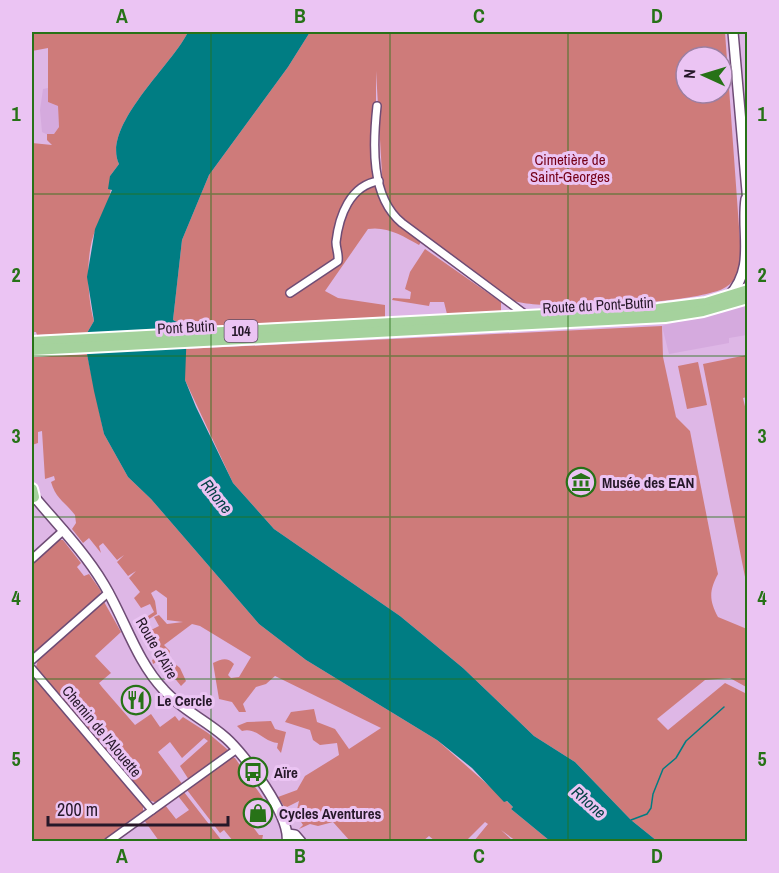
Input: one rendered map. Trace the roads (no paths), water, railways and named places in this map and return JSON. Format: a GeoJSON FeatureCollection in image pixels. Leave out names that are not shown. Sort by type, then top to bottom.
{"type":"FeatureCollection","features":[{"type":"Feature","properties":{"kind":"main road","name":"Route du Pont-Butin"},"geometry":{"type":"LineString","coordinates":[[448,324],[500,317],[677,308],[729,296],[747,295]]}},
{"type":"Feature","properties":{"kind":"main road","name":"Route du Pont-Butin"},"geometry":{"type":"LineString","coordinates":[[448,324],[673,316],[713,309],[747,295]]}},
{"type":"Feature","properties":{"kind":"main road","name":"Pont Butin"},"geometry":{"type":"LineString","coordinates":[[33,346],[448,324]]}},
{"type":"Feature","properties":{"kind":"street"},"geometry":{"type":"LineString","coordinates":[[729,296],[741,281],[747,264],[744,214],[747,201],[733,32]]}},
{"type":"Feature","properties":{"kind":"street","name":"Route du Pont-Butin"},"geometry":{"type":"LineString","coordinates":[[377,106],[375,136],[379,181],[383,199],[397,219],[526,316]]}},
{"type":"Feature","properties":{"kind":"street"},"geometry":{"type":"LineString","coordinates":[[290,293],[338,261],[336,244],[344,210],[362,187],[379,181]]}},
{"type":"Feature","properties":{"kind":"street"},"geometry":{"type":"LineString","coordinates":[[500,317],[505,310],[506,300]]}},
{"type":"Feature","properties":{"kind":"street","name":"Route d'Aïre"},"geometry":{"type":"LineString","coordinates":[[32,493],[90,563],[109,592],[157,682],[175,701],[224,736],[237,749],[283,817],[288,838]]}},
{"type":"Feature","properties":{"kind":"street"},"geometry":{"type":"LineString","coordinates":[[32,559],[64,530]]}},
{"type":"Feature","properties":{"kind":"street"},"geometry":{"type":"LineString","coordinates":[[32,660],[109,592]]}},
{"type":"Feature","properties":{"kind":"street","name":"Chemin de l'Alouette"},"geometry":{"type":"LineString","coordinates":[[32,669],[152,810]]}},
{"type":"Feature","properties":{"kind":"street"},"geometry":{"type":"LineString","coordinates":[[108,842],[237,749]]}},
{"type":"Feature","properties":{"kind":"street"},"geometry":{"type":"LineString","coordinates":[[288,838],[295,835],[301,842]]}},
{"type":"Feature","properties":{"kind":"water","name":"Rhone"},"geometry":{"type":"Polygon","coordinates":[[[188,32],[310,32],[288,67],[209,175],[182,240],[173,320],[187,327],[185,380],[233,483],[274,529],[400,616],[463,668],[534,736],[575,762],[631,820],[657,841],[550,841],[511,809],[513,807],[507,801],[504,802],[472,768],[437,740],[306,660],[259,624],[151,499],[128,477],[104,434],[94,391],[87,354],[87,333],[94,321],[87,277],[95,229],[112,190],[108,189],[110,176],[119,164],[116,149],[120,132],[141,96],[188,32]]]}},
{"type":"Feature","properties":{"kind":"waterway"},"geometry":{"type":"LineString","coordinates":[[631,820],[647,814],[663,769],[676,758],[686,741],[724,707]]}},
{"type":"Feature","properties":{"kind":"place","name":"Musée des EAN"},"geometry":{"type":"Point","coordinates":[581,482]}},
{"type":"Feature","properties":{"kind":"place","name":"Le Cercle"},"geometry":{"type":"Point","coordinates":[136,700]}},
{"type":"Feature","properties":{"kind":"place","name":"Aïre"},"geometry":{"type":"Point","coordinates":[253,772]}},
{"type":"Feature","properties":{"kind":"place","name":"Cycles Aventures"},"geometry":{"type":"Point","coordinates":[258,813]}},
{"type":"Feature","properties":{"kind":"park label","name":"Cimetière de Saint-Georges"},"geometry":{"type":"Point","coordinates":[570,168]}}]}
